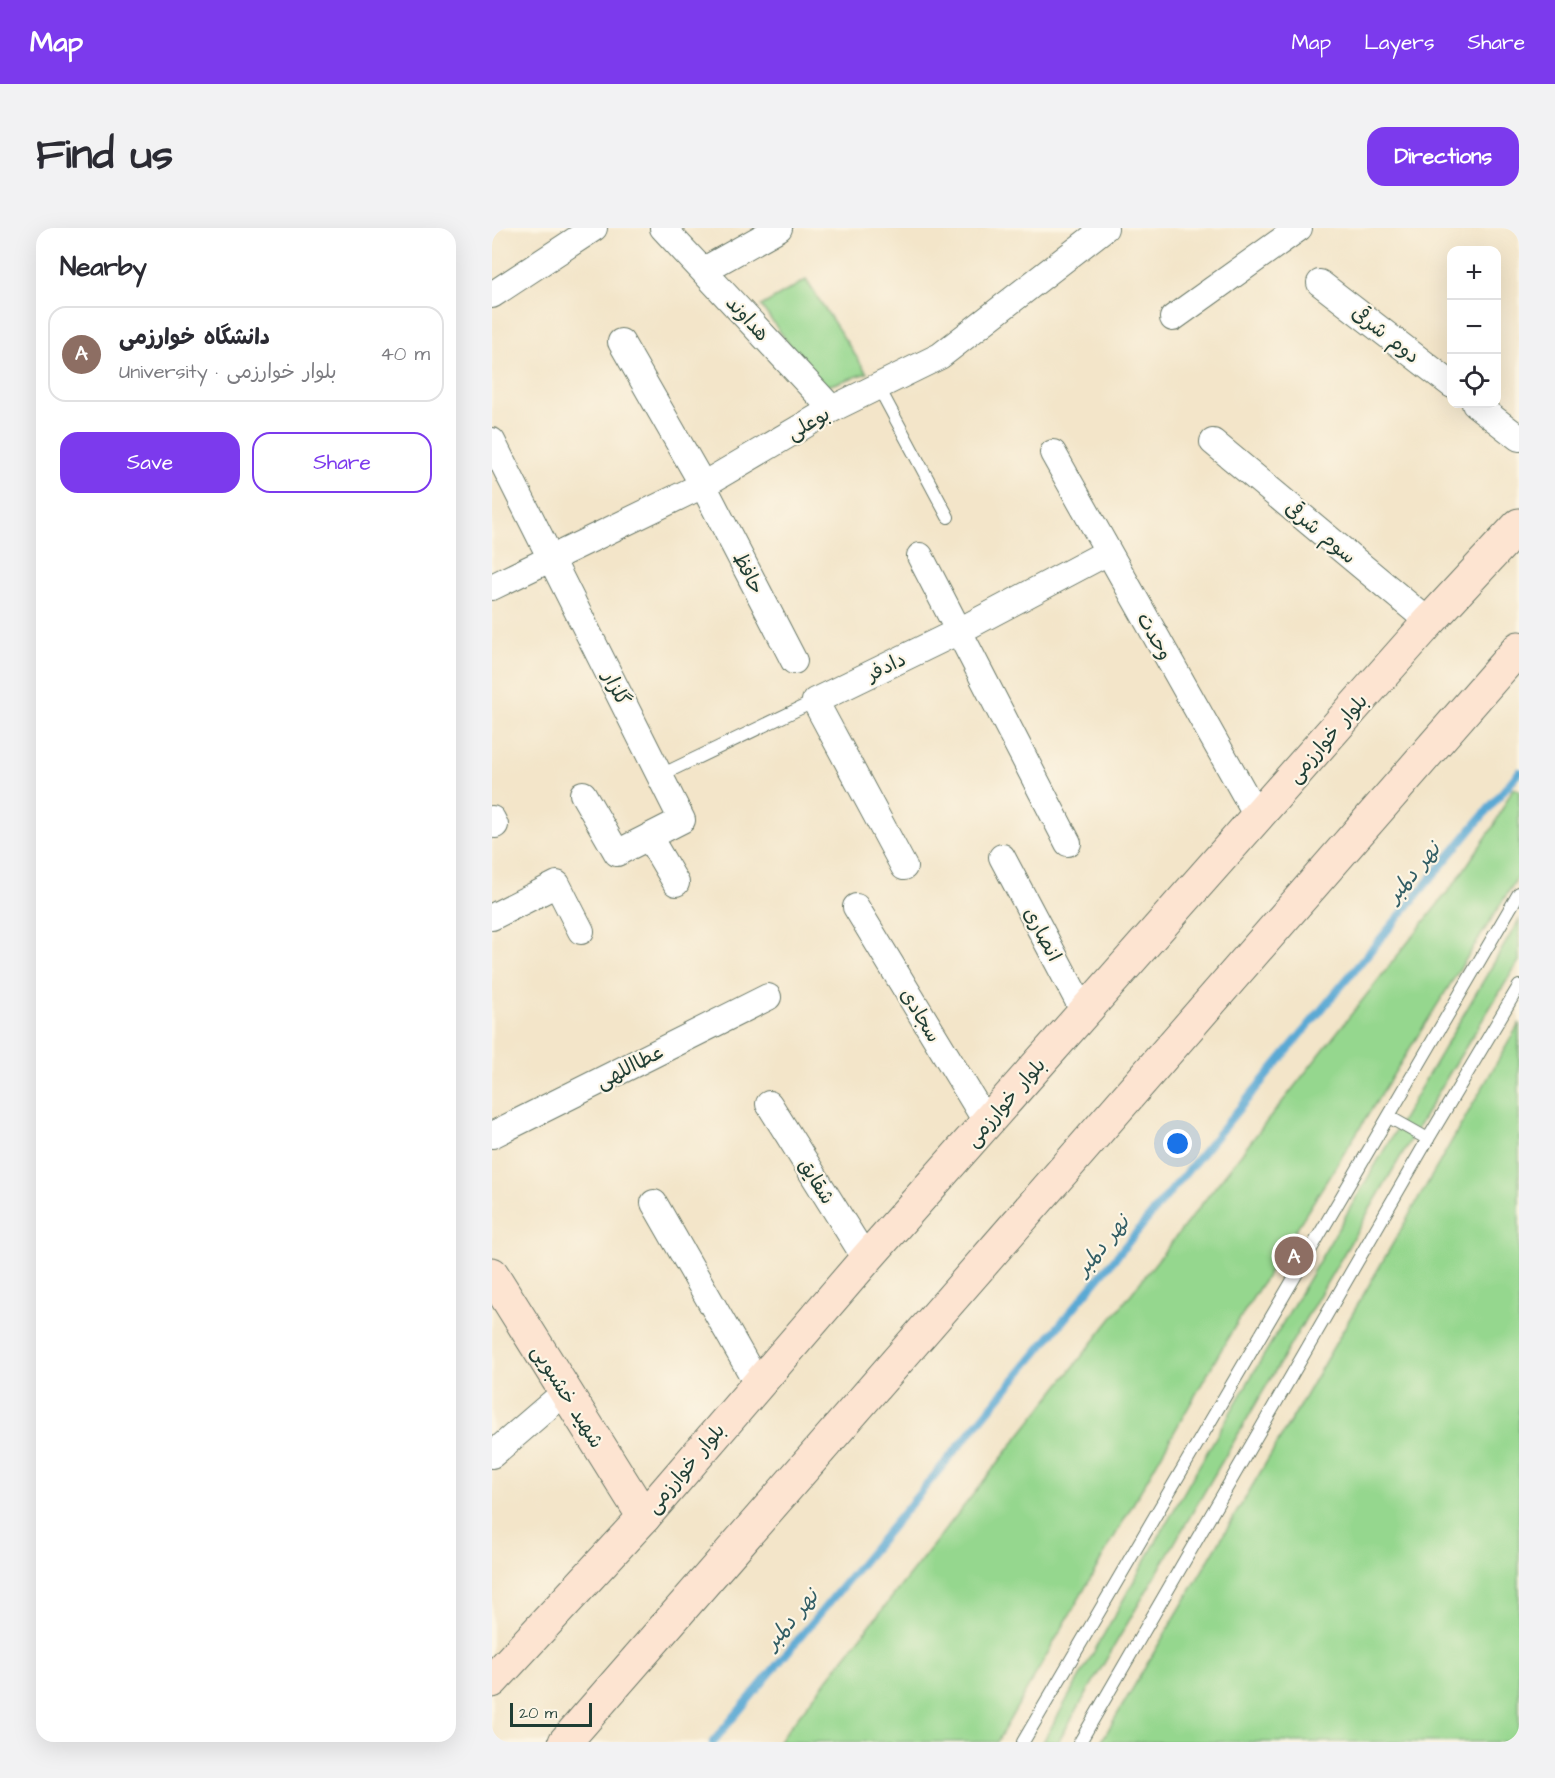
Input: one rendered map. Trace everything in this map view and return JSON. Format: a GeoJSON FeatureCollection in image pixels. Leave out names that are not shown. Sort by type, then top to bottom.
{"type":"FeatureCollection","features":[{"type":"Feature","properties":{"kind":"main road","name":"بلوار خوارزمی"},"geometry":{"type":"LineString","coordinates":[[492,1681],[644,1517],[866,1258],[1258,818],[1429,622],[1519,525]]}},
{"type":"Feature","properties":{"kind":"main road"},"geometry":{"type":"LineString","coordinates":[[565,1742],[1519,648]]}},
{"type":"Feature","properties":{"kind":"main road","name":"شهید خشبویی"},"geometry":{"type":"LineString","coordinates":[[493,1278],[644,1517]]}},
{"type":"Feature","properties":{"kind":"street"},"geometry":{"type":"LineString","coordinates":[[492,295],[594,228]]}},
{"type":"Feature","properties":{"kind":"street","name":"هداوند"},"geometry":{"type":"LineString","coordinates":[[663,228],[832,409]]}},
{"type":"Feature","properties":{"kind":"street"},"geometry":{"type":"LineString","coordinates":[[704,270],[779,228]]}},
{"type":"Feature","properties":{"kind":"street","name":"بوعلی"},"geometry":{"type":"LineString","coordinates":[[492,587],[703,485],[832,409],[939,356],[1105,228]]}},
{"type":"Feature","properties":{"kind":"street"},"geometry":{"type":"LineString","coordinates":[[1173,318],[1299,228]]}},
{"type":"Feature","properties":{"kind":"street","name":"دوم شرقی"},"geometry":{"type":"LineString","coordinates":[[1320,283],[1447,381]]}},
{"type":"Feature","properties":{"kind":"street","name":"حافظ"},"geometry":{"type":"LineString","coordinates":[[621,342],[703,485],[794,661]]}},
{"type":"Feature","properties":{"kind":"street"},"geometry":{"type":"LineString","coordinates":[[1480,408],[1519,438]]}},
{"type":"Feature","properties":{"kind":"street","name":"گلزار"},"geometry":{"type":"LineString","coordinates":[[492,441],[682,820],[649,837]]}},
{"type":"Feature","properties":{"kind":"street","name":"سوم شرقی"},"geometry":{"type":"LineString","coordinates":[[1213,442],[1429,622]]}},
{"type":"Feature","properties":{"kind":"street","name":"وحدت"},"geometry":{"type":"LineString","coordinates":[[1053,453],[1258,818]]}},
{"type":"Feature","properties":{"kind":"street","name":"دادفر"},"geometry":{"type":"LineString","coordinates":[[815,700],[959,631],[1108,552]]}},
{"type":"Feature","properties":{"kind":"street"},"geometry":{"type":"LineString","coordinates":[[920,556],[1068,843]]}},
{"type":"Feature","properties":{"kind":"street"},"geometry":{"type":"LineString","coordinates":[[815,700],[904,867]]}},
{"type":"Feature","properties":{"kind":"street"},"geometry":{"type":"LineString","coordinates":[[583,794],[617,853],[649,837],[676,884]]}},
{"type":"Feature","properties":{"kind":"street","name":"انصاری"},"geometry":{"type":"LineString","coordinates":[[1002,857],[1084,1012]]}},
{"type":"Feature","properties":{"kind":"street"},"geometry":{"type":"LineString","coordinates":[[492,917],[557,884],[581,931]]}},
{"type":"Feature","properties":{"kind":"street","name":"سجادی"},"geometry":{"type":"LineString","coordinates":[[856,907],[987,1123]]}},
{"type":"Feature","properties":{"kind":"street","name":"عطااللهی"},"geometry":{"type":"LineString","coordinates":[[492,1135],[768,997]]}},
{"type":"Feature","properties":{"kind":"street","name":"شقایق"},"geometry":{"type":"LineString","coordinates":[[769,1104],[866,1258]]}},
{"type":"Feature","properties":{"kind":"street"},"geometry":{"type":"LineString","coordinates":[[654,1203],[757,1383]]}},
{"type":"Feature","properties":{"kind":"street"},"geometry":{"type":"LineString","coordinates":[[492,1455],[565,1392]]}},
{"type":"Feature","properties":{"kind":"lane"},"geometry":{"type":"LineString","coordinates":[[878,386],[948,517]]}},
{"type":"Feature","properties":{"kind":"lane","name":"دادفر"},"geometry":{"type":"LineString","coordinates":[[661,775],[815,700]]}},
{"type":"Feature","properties":{"kind":"lane"},"geometry":{"type":"LineString","coordinates":[[1023,1742],[1519,893]]}},
{"type":"Feature","properties":{"kind":"lane"},"geometry":{"type":"LineString","coordinates":[[1080,1742],[1428,1139],[1519,986]]}},
{"type":"Feature","properties":{"kind":"lane"},"geometry":{"type":"LineString","coordinates":[[1389,1117],[1428,1139]]}},
{"type":"Feature","properties":{"kind":"green space"},"geometry":{"type":"Polygon","coordinates":[[[806,280],[867,373],[821,388],[761,306],[806,280]]]}},
{"type":"Feature","properties":{"kind":"green space"},"geometry":{"type":"Polygon","coordinates":[[[1513,788],[1519,790],[1519,875],[1232,1331],[997,1742],[778,1742],[1457,880],[1493,827],[1513,788]]]}},
{"type":"Feature","properties":{"kind":"green space"},"geometry":{"type":"Polygon","coordinates":[[[1519,920],[1519,961],[1449,1074],[1058,1742],[1043,1742],[1196,1471],[1519,920]]]}},
{"type":"Feature","properties":{"kind":"green space"},"geometry":{"type":"Polygon","coordinates":[[[1519,1024],[1519,1742],[1101,1742],[1296,1412],[1519,1024]]]}},
{"type":"Feature","properties":{"kind":"waterway","name":"نهر دلمبر"},"geometry":{"type":"LineString","coordinates":[[713,1742],[1519,772]]}},
{"type":"Feature","properties":{"kind":"place","name":"دانشگاه خوارزمی"},"geometry":{"type":"Point","coordinates":[1294,1256]}}]}
